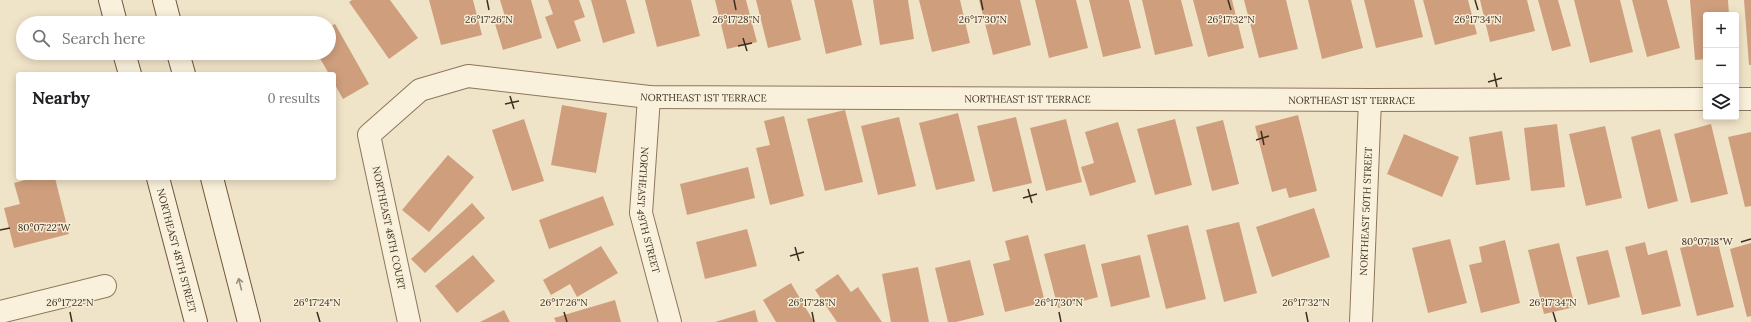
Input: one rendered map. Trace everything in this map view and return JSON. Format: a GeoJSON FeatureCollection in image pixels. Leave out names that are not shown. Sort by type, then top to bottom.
{"type":"FeatureCollection","features":[{"type":"Feature","properties":{"kind":"street"},"geometry":{"type":"LineString","coordinates":[[110,0],[114,16]]}},
{"type":"Feature","properties":{"kind":"street"},"geometry":{"type":"LineString","coordinates":[[164,0],[168,16]]}},
{"type":"Feature","properties":{"kind":"street"},"geometry":{"type":"LineString","coordinates":[[126,60],[129,72]]}},
{"type":"Feature","properties":{"kind":"street"},"geometry":{"type":"LineString","coordinates":[[180,60],[183,72]]}},
{"type":"Feature","properties":{"kind":"street","name":"NORTHEAST 1ST TERRACE"},"geometry":{"type":"LineString","coordinates":[[369,135],[420,90],[468,76],[649,97],[1370,100],[1703,99]]}},
{"type":"Feature","properties":{"kind":"street","name":"NORTHEAST 49TH STREET"},"geometry":{"type":"LineString","coordinates":[[649,97],[641,213],[670,322]]}},
{"type":"Feature","properties":{"kind":"street"},"geometry":{"type":"LineString","coordinates":[[1739,99],[1751,99]]}},
{"type":"Feature","properties":{"kind":"street","name":"NORTHEAST 50TH STREET"},"geometry":{"type":"LineString","coordinates":[[1361,322],[1370,100]]}},
{"type":"Feature","properties":{"kind":"street","name":"NORTHEAST 48TH COURT"},"geometry":{"type":"LineString","coordinates":[[369,135],[409,322]]}},
{"type":"Feature","properties":{"kind":"street","name":"NORTHEAST 48TH STREET"},"geometry":{"type":"LineString","coordinates":[[159,180],[196,322]]}},
{"type":"Feature","properties":{"kind":"street"},"geometry":{"type":"LineString","coordinates":[[213,180],[250,322]]}},
{"type":"Feature","properties":{"kind":"street"},"geometry":{"type":"LineString","coordinates":[[0,312],[105,286]]}},
{"type":"Feature","properties":{"kind":"building"},"geometry":{"type":"Polygon","coordinates":[[[352,0],[390,0],[418,38],[389,59],[349,2],[352,0]]]}},
{"type":"Feature","properties":{"kind":"building"},"geometry":{"type":"Polygon","coordinates":[[[429,0],[473,0],[482,35],[441,45],[429,0]]]}},
{"type":"Feature","properties":{"kind":"building"},"geometry":{"type":"Polygon","coordinates":[[[500,0],[531,0],[542,38],[503,50],[495,24],[506,20],[500,0]]]}},
{"type":"Feature","properties":{"kind":"building"},"geometry":{"type":"Polygon","coordinates":[[[548,0],[579,0],[585,17],[574,21],[581,41],[557,49],[545,17],[553,14],[548,0]]]}},
{"type":"Feature","properties":{"kind":"building"},"geometry":{"type":"Polygon","coordinates":[[[591,0],[626,0],[635,33],[603,43],[591,0]]]}},
{"type":"Feature","properties":{"kind":"building"},"geometry":{"type":"Polygon","coordinates":[[[645,0],[691,0],[700,36],[657,47],[645,0]]]}},
{"type":"Feature","properties":{"kind":"building"},"geometry":{"type":"Polygon","coordinates":[[[715,0],[746,0],[757,42],[727,49],[715,0]]]}},
{"type":"Feature","properties":{"kind":"building"},"geometry":{"type":"Polygon","coordinates":[[[756,0],[791,0],[801,40],[768,48],[756,0]]]}},
{"type":"Feature","properties":{"kind":"building"},"geometry":{"type":"Polygon","coordinates":[[[814,0],[852,0],[862,45],[826,54],[814,0]]]}},
{"type":"Feature","properties":{"kind":"building"},"geometry":{"type":"Polygon","coordinates":[[[873,0],[908,0],[914,39],[880,45],[873,0]]]}},
{"type":"Feature","properties":{"kind":"building"},"geometry":{"type":"Polygon","coordinates":[[[919,0],[960,0],[970,43],[932,52],[919,0]]]}},
{"type":"Feature","properties":{"kind":"building"},"geometry":{"type":"Polygon","coordinates":[[[979,0],[1020,0],[1031,45],[993,55],[979,0]]]}},
{"type":"Feature","properties":{"kind":"building"},"geometry":{"type":"Polygon","coordinates":[[[1035,0],[1076,0],[1088,48],[1049,58],[1035,0]]]}},
{"type":"Feature","properties":{"kind":"building"},"geometry":{"type":"Polygon","coordinates":[[[1089,0],[1129,0],[1141,48],[1103,57],[1089,0]]]}},
{"type":"Feature","properties":{"kind":"building"},"geometry":{"type":"Polygon","coordinates":[[[1142,0],[1181,0],[1193,46],[1155,55],[1142,0]]]}},
{"type":"Feature","properties":{"kind":"building"},"geometry":{"type":"Polygon","coordinates":[[[1193,0],[1232,0],[1244,48],[1208,57],[1193,0]]]}},
{"type":"Feature","properties":{"kind":"building"},"geometry":{"type":"Polygon","coordinates":[[[1244,0],[1286,0],[1298,49],[1259,58],[1244,0]]]}},
{"type":"Feature","properties":{"kind":"building"},"geometry":{"type":"Polygon","coordinates":[[[1308,0],[1351,0],[1363,48],[1322,59],[1308,0]]]}},
{"type":"Feature","properties":{"kind":"building"},"geometry":{"type":"Polygon","coordinates":[[[1364,0],[1414,0],[1423,37],[1376,48],[1364,0]]]}},
{"type":"Feature","properties":{"kind":"building"},"geometry":{"type":"Polygon","coordinates":[[[1423,0],[1468,0],[1477,34],[1435,45],[1423,0]]]}},
{"type":"Feature","properties":{"kind":"building"},"geometry":{"type":"Polygon","coordinates":[[[1480,0],[1527,0],[1535,31],[1490,42],[1480,0]]]}},
{"type":"Feature","properties":{"kind":"building"},"geometry":{"type":"Polygon","coordinates":[[[1538,0],[1558,0],[1571,46],[1552,51],[1538,0]]]}},
{"type":"Feature","properties":{"kind":"building"},"geometry":{"type":"Polygon","coordinates":[[[1574,0],[1620,0],[1633,52],[1590,63],[1574,0]]]}},
{"type":"Feature","properties":{"kind":"building"},"geometry":{"type":"Polygon","coordinates":[[[1632,0],[1667,0],[1680,48],[1647,57],[1632,0]]]}},
{"type":"Feature","properties":{"kind":"building"},"geometry":{"type":"Polygon","coordinates":[[[1690,0],[1728,0],[1729,12],[1703,12],[1703,59],[1695,60],[1690,0]]]}},
{"type":"Feature","properties":{"kind":"building"},"geometry":{"type":"Polygon","coordinates":[[[1744,0],[1751,0],[1751,65],[1749,65],[1744,0]]]}},
{"type":"Feature","properties":{"kind":"building"},"geometry":{"type":"Polygon","coordinates":[[[336,26],[369,84],[343,99],[336,87],[336,72],[328,72],[321,60],[336,60],[336,26]]]}},
{"type":"Feature","properties":{"kind":"building"},"geometry":{"type":"Polygon","coordinates":[[[562,105],[607,113],[596,173],[551,165],[562,105]]]}},
{"type":"Feature","properties":{"kind":"building"},"geometry":{"type":"Polygon","coordinates":[[[845,110],[863,182],[825,191],[807,119],[845,110]]]}},
{"type":"Feature","properties":{"kind":"building"},"geometry":{"type":"Polygon","coordinates":[[[958,113],[975,181],[936,190],[919,123],[958,113]]]}},
{"type":"Feature","properties":{"kind":"building"},"geometry":{"type":"Polygon","coordinates":[[[1298,115],[1317,191],[1289,198],[1286,188],[1272,192],[1255,126],[1298,115]]]}},
{"type":"Feature","properties":{"kind":"building"},"geometry":{"type":"Polygon","coordinates":[[[784,116],[804,196],[770,205],[756,148],[770,145],[764,121],[784,116]]]}},
{"type":"Feature","properties":{"kind":"building"},"geometry":{"type":"Polygon","coordinates":[[[899,117],[916,186],[878,195],[861,126],[899,117]]]}},
{"type":"Feature","properties":{"kind":"building"},"geometry":{"type":"Polygon","coordinates":[[[1016,117],[1032,183],[993,192],[977,126],[1016,117]]]}},
{"type":"Feature","properties":{"kind":"building"},"geometry":{"type":"Polygon","coordinates":[[[524,119],[544,181],[512,191],[492,130],[524,119]]]}},
{"type":"Feature","properties":{"kind":"building"},"geometry":{"type":"Polygon","coordinates":[[[1066,119],[1082,182],[1046,191],[1030,128],[1066,119]]]}},
{"type":"Feature","properties":{"kind":"building"},"geometry":{"type":"Polygon","coordinates":[[[1175,119],[1192,185],[1155,195],[1137,129],[1175,119]]]}},
{"type":"Feature","properties":{"kind":"building"},"geometry":{"type":"Polygon","coordinates":[[[1223,120],[1239,184],[1212,191],[1196,127],[1223,120]]]}},
{"type":"Feature","properties":{"kind":"building"},"geometry":{"type":"Polygon","coordinates":[[[1118,122],[1136,182],[1090,196],[1081,167],[1094,163],[1085,132],[1118,122]]]}},
{"type":"Feature","properties":{"kind":"building"},"geometry":{"type":"Polygon","coordinates":[[[1557,124],[1565,187],[1531,191],[1524,128],[1557,124]]]}},
{"type":"Feature","properties":{"kind":"building"},"geometry":{"type":"Polygon","coordinates":[[[1711,124],[1728,194],[1691,203],[1674,134],[1711,124]]]}},
{"type":"Feature","properties":{"kind":"building"},"geometry":{"type":"Polygon","coordinates":[[[1605,126],[1622,198],[1586,206],[1569,134],[1605,126]]]}},
{"type":"Feature","properties":{"kind":"building"},"geometry":{"type":"Polygon","coordinates":[[[1660,129],[1678,201],[1648,209],[1631,137],[1660,129]]]}},
{"type":"Feature","properties":{"kind":"building"},"geometry":{"type":"Polygon","coordinates":[[[1502,131],[1510,180],[1476,185],[1469,137],[1502,131]]]}},
{"type":"Feature","properties":{"kind":"building"},"geometry":{"type":"Polygon","coordinates":[[[1751,132],[1751,206],[1745,207],[1728,137],[1751,132]]]}},
{"type":"Feature","properties":{"kind":"building"},"geometry":{"type":"Polygon","coordinates":[[[1404,134],[1459,157],[1442,197],[1387,174],[1404,134]]]}},
{"type":"Feature","properties":{"kind":"building"},"geometry":{"type":"Polygon","coordinates":[[[448,155],[474,177],[429,232],[402,210],[448,155]]]}},
{"type":"Feature","properties":{"kind":"building"},"geometry":{"type":"Polygon","coordinates":[[[748,167],[755,198],[687,215],[680,184],[748,167]]]}},
{"type":"Feature","properties":{"kind":"building"},"geometry":{"type":"Polygon","coordinates":[[[25,180],[56,180],[69,234],[14,248],[4,208],[20,204],[14,183],[25,180]]]}},
{"type":"Feature","properties":{"kind":"building"},"geometry":{"type":"Polygon","coordinates":[[[603,196],[614,225],[549,249],[539,220],[603,196]]]}},
{"type":"Feature","properties":{"kind":"building"},"geometry":{"type":"Polygon","coordinates":[[[472,203],[485,218],[425,273],[411,259],[472,203]]]}},
{"type":"Feature","properties":{"kind":"building"},"geometry":{"type":"Polygon","coordinates":[[[1314,208],[1330,257],[1272,277],[1256,227],[1314,208]]]}},
{"type":"Feature","properties":{"kind":"building"},"geometry":{"type":"Polygon","coordinates":[[[1239,222],[1257,293],[1224,302],[1206,230],[1239,222]]]}},
{"type":"Feature","properties":{"kind":"building"},"geometry":{"type":"Polygon","coordinates":[[[1188,225],[1206,299],[1166,309],[1147,235],[1188,225]]]}},
{"type":"Feature","properties":{"kind":"building"},"geometry":{"type":"Polygon","coordinates":[[[747,229],[757,266],[705,279],[696,242],[747,229]]]}},
{"type":"Feature","properties":{"kind":"building"},"geometry":{"type":"Polygon","coordinates":[[[1028,235],[1045,302],[1005,312],[993,264],[1010,260],[1005,241],[1028,235]]]}},
{"type":"Feature","properties":{"kind":"building"},"geometry":{"type":"Polygon","coordinates":[[[1450,239],[1467,303],[1428,313],[1412,248],[1450,239]]]}},
{"type":"Feature","properties":{"kind":"building"},"geometry":{"type":"Polygon","coordinates":[[[1717,239],[1734,307],[1697,316],[1680,248],[1717,239]]]}},
{"type":"Feature","properties":{"kind":"building"},"geometry":{"type":"Polygon","coordinates":[[[1505,240],[1520,303],[1481,313],[1469,265],[1482,262],[1479,247],[1505,240]]]}},
{"type":"Feature","properties":{"kind":"building"},"geometry":{"type":"Polygon","coordinates":[[[1645,242],[1648,255],[1667,250],[1681,306],[1642,315],[1625,247],[1645,242]]]}},
{"type":"Feature","properties":{"kind":"building"},"geometry":{"type":"Polygon","coordinates":[[[1559,243],[1575,307],[1544,314],[1528,250],[1559,243]]]}},
{"type":"Feature","properties":{"kind":"building"},"geometry":{"type":"Polygon","coordinates":[[[1751,243],[1751,316],[1747,317],[1730,249],[1751,243]]]}},
{"type":"Feature","properties":{"kind":"building"},"geometry":{"type":"Polygon","coordinates":[[[1085,244],[1098,297],[1058,308],[1044,254],[1085,244]]]}},
{"type":"Feature","properties":{"kind":"building"},"geometry":{"type":"Polygon","coordinates":[[[601,246],[618,273],[577,297],[570,284],[551,295],[543,280],[601,246]]]}},
{"type":"Feature","properties":{"kind":"building"},"geometry":{"type":"Polygon","coordinates":[[[1608,250],[1620,297],[1588,305],[1576,257],[1608,250]]]}},
{"type":"Feature","properties":{"kind":"building"},"geometry":{"type":"Polygon","coordinates":[[[473,255],[495,281],[457,313],[435,286],[473,255]]]}},
{"type":"Feature","properties":{"kind":"building"},"geometry":{"type":"Polygon","coordinates":[[[1140,255],[1150,297],[1111,307],[1101,264],[1140,255]]]}},
{"type":"Feature","properties":{"kind":"building"},"geometry":{"type":"Polygon","coordinates":[[[970,260],[984,315],[956,322],[948,322],[935,268],[970,260]]]}},
{"type":"Feature","properties":{"kind":"building"},"geometry":{"type":"Polygon","coordinates":[[[918,267],[929,322],[891,322],[882,274],[918,267]]]}},
{"type":"Feature","properties":{"kind":"building"},"geometry":{"type":"Polygon","coordinates":[[[838,274],[851,292],[858,287],[882,322],[837,322],[815,290],[838,274]]]}},
{"type":"Feature","properties":{"kind":"building"},"geometry":{"type":"Polygon","coordinates":[[[791,283],[814,322],[776,322],[763,300],[791,283]]]}},
{"type":"Feature","properties":{"kind":"building"},"geometry":{"type":"Polygon","coordinates":[[[615,300],[621,322],[556,322],[554,318],[615,300]]]}},
{"type":"Feature","properties":{"kind":"building"},"geometry":{"type":"Polygon","coordinates":[[[504,310],[510,322],[480,322],[504,310]]]}},
{"type":"Feature","properties":{"kind":"building"},"geometry":{"type":"Polygon","coordinates":[[[755,310],[758,322],[715,322],[755,310]]]}}]}
